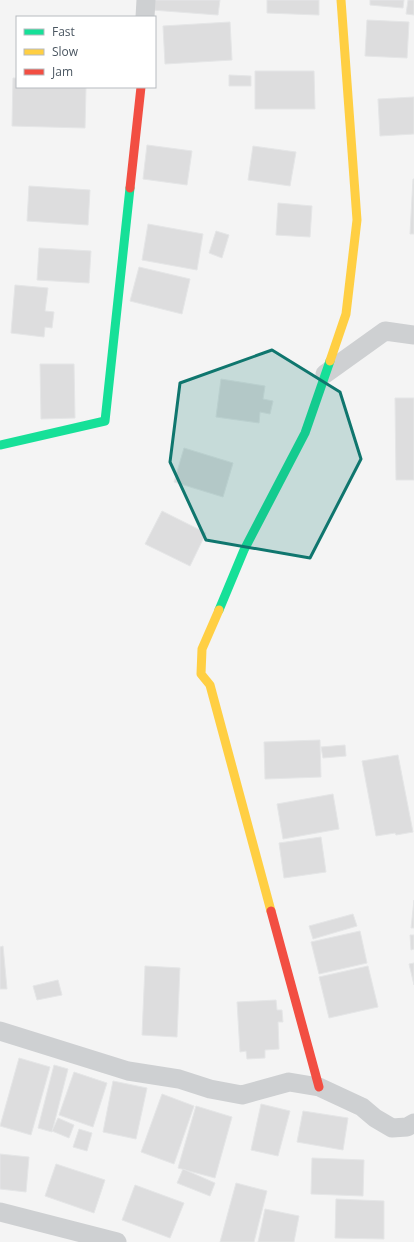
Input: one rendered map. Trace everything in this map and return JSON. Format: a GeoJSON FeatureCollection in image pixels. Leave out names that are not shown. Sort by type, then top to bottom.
{"type":"FeatureCollection","features":[{"type":"Feature","properties":{"kind":"street"},"geometry":{"type":"LineString","coordinates":[[145,16],[146,0]]}},
{"type":"Feature","properties":{"kind":"street"},"geometry":{"type":"LineString","coordinates":[[319,1087],[210,685],[201,674],[202,650],[207,636],[244,550],[305,433],[346,314],[357,220],[341,0]]}},
{"type":"Feature","properties":{"kind":"street"},"geometry":{"type":"LineString","coordinates":[[0,445],[105,421],[141,88]]}},
{"type":"Feature","properties":{"kind":"street"},"geometry":{"type":"LineString","coordinates":[[325,374],[385,331],[414,335]]}},
{"type":"Feature","properties":{"kind":"street"},"geometry":{"type":"LineString","coordinates":[[0,1031],[128,1070],[179,1079],[242,1095],[289,1082],[319,1087],[362,1107],[375,1118],[392,1128],[407,1127],[414,1123]]}},
{"type":"Feature","properties":{"kind":"street"},"geometry":{"type":"LineString","coordinates":[[0,1212],[117,1242]]}},
{"type":"Feature","properties":{"kind":"highlighted area"},"geometry":{"type":"Polygon","coordinates":[[[272,350],[340,392],[361,459],[310,558],[206,540],[170,462],[180,383],[272,350]]]}},
{"type":"Feature","properties":{"kind":"building"},"geometry":{"type":"Polygon","coordinates":[[[153,0],[220,0],[218,15],[152,10],[153,0]]]}},
{"type":"Feature","properties":{"kind":"building"},"geometry":{"type":"Polygon","coordinates":[[[267,0],[319,0],[319,15],[267,13],[267,0]]]}},
{"type":"Feature","properties":{"kind":"building"},"geometry":{"type":"Polygon","coordinates":[[[370,0],[404,0],[403,8],[370,5],[370,0]]]}},
{"type":"Feature","properties":{"kind":"building"},"geometry":{"type":"Polygon","coordinates":[[[408,0],[414,0],[414,15],[406,14],[408,0]]]}},
{"type":"Feature","properties":{"kind":"building"},"geometry":{"type":"Polygon","coordinates":[[[367,20],[409,22],[407,58],[365,56],[367,20]]]}},
{"type":"Feature","properties":{"kind":"building"},"geometry":{"type":"Polygon","coordinates":[[[230,22],[232,60],[165,64],[163,26],[230,22]]]}},
{"type":"Feature","properties":{"kind":"building"},"geometry":{"type":"Polygon","coordinates":[[[255,71],[314,71],[315,109],[255,109],[255,71]]]}},
{"type":"Feature","properties":{"kind":"building"},"geometry":{"type":"Polygon","coordinates":[[[229,75],[251,76],[251,86],[229,86],[229,75]]]}},
{"type":"Feature","properties":{"kind":"building"},"geometry":{"type":"Polygon","coordinates":[[[13,78],[16,78],[16,88],[86,88],[85,128],[12,126],[13,78]]]}},
{"type":"Feature","properties":{"kind":"building"},"geometry":{"type":"Polygon","coordinates":[[[414,97],[414,134],[380,136],[378,99],[414,97]]]}},
{"type":"Feature","properties":{"kind":"building"},"geometry":{"type":"Polygon","coordinates":[[[147,145],[192,151],[187,185],[143,179],[147,145]]]}},
{"type":"Feature","properties":{"kind":"building"},"geometry":{"type":"Polygon","coordinates":[[[253,146],[296,152],[290,186],[248,180],[253,146]]]}},
{"type":"Feature","properties":{"kind":"building"},"geometry":{"type":"Polygon","coordinates":[[[413,179],[414,234],[410,234],[413,179]]]}},
{"type":"Feature","properties":{"kind":"building"},"geometry":{"type":"Polygon","coordinates":[[[29,186],[90,190],[88,225],[27,221],[29,186]]]}},
{"type":"Feature","properties":{"kind":"building"},"geometry":{"type":"Polygon","coordinates":[[[278,203],[312,206],[310,237],[276,235],[278,203]]]}},
{"type":"Feature","properties":{"kind":"building"},"geometry":{"type":"Polygon","coordinates":[[[148,224],[203,234],[197,270],[142,260],[148,224]]]}},
{"type":"Feature","properties":{"kind":"building"},"geometry":{"type":"Polygon","coordinates":[[[216,231],[229,235],[222,258],[209,253],[216,231]]]}},
{"type":"Feature","properties":{"kind":"building"},"geometry":{"type":"Polygon","coordinates":[[[39,248],[91,251],[89,283],[37,280],[39,248]]]}},
{"type":"Feature","properties":{"kind":"building"},"geometry":{"type":"Polygon","coordinates":[[[139,267],[190,279],[182,314],[130,301],[139,267]]]}},
{"type":"Feature","properties":{"kind":"building"},"geometry":{"type":"Polygon","coordinates":[[[15,285],[48,288],[45,311],[54,312],[52,328],[45,327],[44,337],[11,333],[15,285]]]}},
{"type":"Feature","properties":{"kind":"building"},"geometry":{"type":"Polygon","coordinates":[[[40,364],[74,364],[75,418],[41,419],[40,364]]]}},
{"type":"Feature","properties":{"kind":"building"},"geometry":{"type":"Polygon","coordinates":[[[221,379],[265,386],[263,399],[273,401],[270,414],[260,412],[259,423],[216,417],[221,379]]]}},
{"type":"Feature","properties":{"kind":"building"},"geometry":{"type":"Polygon","coordinates":[[[395,398],[414,398],[414,480],[396,480],[395,398]]]}},
{"type":"Feature","properties":{"kind":"building"},"geometry":{"type":"Polygon","coordinates":[[[184,448],[233,463],[223,497],[174,482],[184,448]]]}},
{"type":"Feature","properties":{"kind":"building"},"geometry":{"type":"Polygon","coordinates":[[[162,511],[206,533],[190,566],[145,544],[162,511]]]}},
{"type":"Feature","properties":{"kind":"building"},"geometry":{"type":"Polygon","coordinates":[[[320,740],[321,777],[265,779],[264,742],[320,740]]]}},
{"type":"Feature","properties":{"kind":"building"},"geometry":{"type":"Polygon","coordinates":[[[345,745],[346,756],[323,758],[321,747],[345,745]]]}},
{"type":"Feature","properties":{"kind":"building"},"geometry":{"type":"Polygon","coordinates":[[[398,755],[413,832],[376,836],[362,761],[398,755]]]}},
{"type":"Feature","properties":{"kind":"building"},"geometry":{"type":"Polygon","coordinates":[[[333,794],[339,829],[283,839],[277,804],[333,794]]]}},
{"type":"Feature","properties":{"kind":"building"},"geometry":{"type":"Polygon","coordinates":[[[321,837],[326,872],[284,878],[279,843],[321,837]]]}},
{"type":"Feature","properties":{"kind":"building"},"geometry":{"type":"Polygon","coordinates":[[[414,900],[414,928],[411,928],[414,900]]]}},
{"type":"Feature","properties":{"kind":"building"},"geometry":{"type":"Polygon","coordinates":[[[353,914],[357,926],[313,939],[309,926],[353,914]]]}},
{"type":"Feature","properties":{"kind":"building"},"geometry":{"type":"Polygon","coordinates":[[[360,931],[367,963],[319,974],[311,942],[360,931]]]}},
{"type":"Feature","properties":{"kind":"building"},"geometry":{"type":"Polygon","coordinates":[[[410,935],[414,935],[414,949],[411,950],[410,935]]]}},
{"type":"Feature","properties":{"kind":"building"},"geometry":{"type":"Polygon","coordinates":[[[3,946],[7,989],[0,989],[0,947],[3,946]]]}},
{"type":"Feature","properties":{"kind":"building"},"geometry":{"type":"Polygon","coordinates":[[[414,963],[414,985],[409,964],[414,963]]]}},
{"type":"Feature","properties":{"kind":"building"},"geometry":{"type":"Polygon","coordinates":[[[145,966],[180,968],[177,1037],[142,1035],[145,966]]]}},
{"type":"Feature","properties":{"kind":"building"},"geometry":{"type":"Polygon","coordinates":[[[368,966],[378,1007],[329,1018],[319,977],[368,966]]]}},
{"type":"Feature","properties":{"kind":"building"},"geometry":{"type":"Polygon","coordinates":[[[58,980],[62,995],[37,1000],[33,986],[58,980]]]}},
{"type":"Feature","properties":{"kind":"building"},"geometry":{"type":"Polygon","coordinates":[[[276,1000],[277,1010],[282,1010],[283,1022],[278,1022],[279,1049],[265,1050],[265,1058],[247,1059],[246,1051],[240,1052],[237,1002],[276,1000]]]}},
{"type":"Feature","properties":{"kind":"building"},"geometry":{"type":"Polygon","coordinates":[[[19,1058],[50,1067],[31,1135],[0,1126],[19,1058]]]}},
{"type":"Feature","properties":{"kind":"building"},"geometry":{"type":"Polygon","coordinates":[[[54,1065],[68,1069],[52,1132],[38,1128],[54,1065]]]}},
{"type":"Feature","properties":{"kind":"building"},"geometry":{"type":"Polygon","coordinates":[[[74,1072],[107,1083],[93,1127],[59,1115],[74,1072]]]}},
{"type":"Feature","properties":{"kind":"building"},"geometry":{"type":"Polygon","coordinates":[[[113,1081],[147,1088],[136,1139],[103,1132],[113,1081]]]}},
{"type":"Feature","properties":{"kind":"building"},"geometry":{"type":"Polygon","coordinates":[[[162,1094],[194,1106],[174,1164],[141,1152],[162,1094]]]}},
{"type":"Feature","properties":{"kind":"building"},"geometry":{"type":"Polygon","coordinates":[[[261,1104],[290,1111],[278,1156],[251,1150],[261,1104]]]}},
{"type":"Feature","properties":{"kind":"building"},"geometry":{"type":"Polygon","coordinates":[[[196,1106],[232,1117],[215,1178],[178,1168],[196,1106]]]}},
{"type":"Feature","properties":{"kind":"building"},"geometry":{"type":"Polygon","coordinates":[[[303,1111],[348,1118],[343,1150],[297,1142],[303,1111]]]}},
{"type":"Feature","properties":{"kind":"building"},"geometry":{"type":"Polygon","coordinates":[[[58,1118],[74,1125],[69,1138],[52,1131],[58,1118]]]}},
{"type":"Feature","properties":{"kind":"building"},"geometry":{"type":"Polygon","coordinates":[[[79,1129],[92,1133],[87,1151],[73,1147],[79,1129]]]}},
{"type":"Feature","properties":{"kind":"building"},"geometry":{"type":"Polygon","coordinates":[[[0,1154],[29,1157],[26,1192],[0,1189],[0,1154]]]}},
{"type":"Feature","properties":{"kind":"building"},"geometry":{"type":"Polygon","coordinates":[[[312,1158],[364,1160],[363,1196],[311,1194],[312,1158]]]}},
{"type":"Feature","properties":{"kind":"building"},"geometry":{"type":"Polygon","coordinates":[[[56,1164],[105,1180],[94,1213],[45,1196],[56,1164]]]}},
{"type":"Feature","properties":{"kind":"building"},"geometry":{"type":"Polygon","coordinates":[[[183,1169],[215,1183],[210,1196],[177,1183],[183,1169]]]}},
{"type":"Feature","properties":{"kind":"building"},"geometry":{"type":"Polygon","coordinates":[[[236,1183],[267,1191],[254,1242],[220,1242],[236,1183]]]}},
{"type":"Feature","properties":{"kind":"building"},"geometry":{"type":"Polygon","coordinates":[[[135,1185],[184,1203],[170,1238],[122,1220],[135,1185]]]}},
{"type":"Feature","properties":{"kind":"building"},"geometry":{"type":"Polygon","coordinates":[[[336,1199],[384,1201],[384,1239],[335,1238],[336,1199]]]}},
{"type":"Feature","properties":{"kind":"building"},"geometry":{"type":"Polygon","coordinates":[[[265,1209],[299,1216],[294,1242],[258,1242],[265,1209]]]}},
{"type":"Feature","properties":{"kind":"traffic: fast"},"geometry":{"type":"LineString","coordinates":[[0,445],[105,421],[130,188]]}},
{"type":"Feature","properties":{"kind":"traffic: fast"},"geometry":{"type":"LineString","coordinates":[[219,610],[244,550],[305,433],[330,361]]}},
{"type":"Feature","properties":{"kind":"traffic: slow"},"geometry":{"type":"LineString","coordinates":[[330,361],[346,314],[357,220],[341,0]]}},
{"type":"Feature","properties":{"kind":"traffic: slow"},"geometry":{"type":"LineString","coordinates":[[219,610],[202,649],[201,674],[210,685],[271,911]]}},
{"type":"Feature","properties":{"kind":"traffic: jam"},"geometry":{"type":"LineString","coordinates":[[130,188],[141,88]]}},
{"type":"Feature","properties":{"kind":"traffic: jam"},"geometry":{"type":"LineString","coordinates":[[271,911],[319,1087]]}}]}
